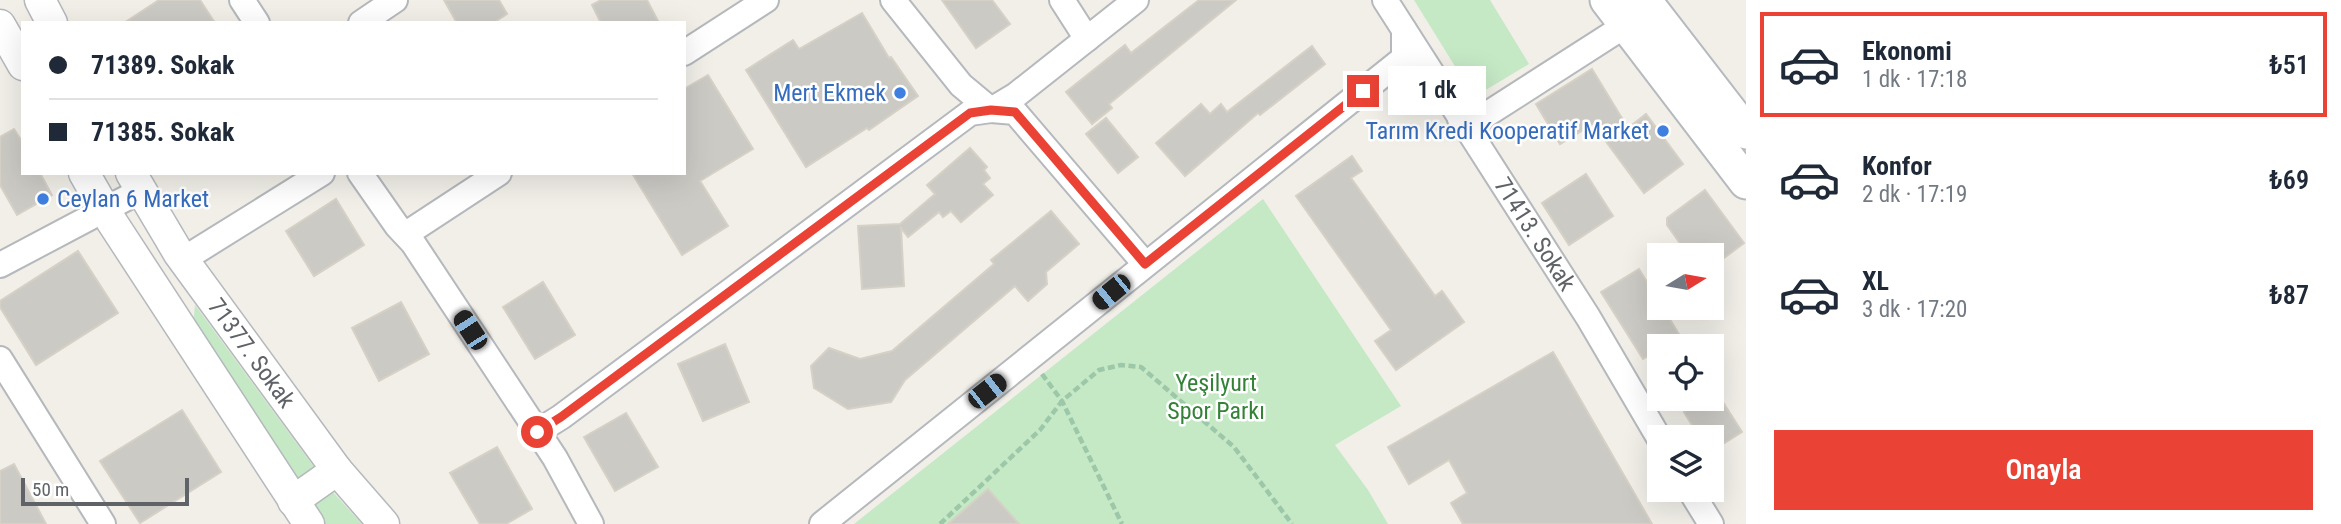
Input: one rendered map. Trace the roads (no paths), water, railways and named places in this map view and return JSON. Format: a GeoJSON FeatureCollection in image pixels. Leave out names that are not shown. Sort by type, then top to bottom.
{"type":"FeatureCollection","features":[{"type":"Feature","properties":{"kind":"main road"},"geometry":{"type":"LineString","coordinates":[[1626,8],[1746,132]]}},
{"type":"Feature","properties":{"kind":"main road"},"geometry":{"type":"LineString","coordinates":[[1626,8],[1746,182]]}},
{"type":"Feature","properties":{"kind":"street"},"geometry":{"type":"LineString","coordinates":[[40,0],[51,21]]}},
{"type":"Feature","properties":{"kind":"street"},"geometry":{"type":"LineString","coordinates":[[242,0],[256,21]]}},
{"type":"Feature","properties":{"kind":"street"},"geometry":{"type":"LineString","coordinates":[[364,21],[395,0]]}},
{"type":"Feature","properties":{"kind":"street"},"geometry":{"type":"LineString","coordinates":[[686,52],[766,0]]}},
{"type":"Feature","properties":{"kind":"street"},"geometry":{"type":"LineString","coordinates":[[893,0],[961,85],[991,110]]}},
{"type":"Feature","properties":{"kind":"street"},"geometry":{"type":"LineString","coordinates":[[1062,0],[1087,39]]}},
{"type":"Feature","properties":{"kind":"street"},"geometry":{"type":"LineString","coordinates":[[991,110],[1016,95],[1136,0]]}},
{"type":"Feature","properties":{"kind":"street","name":"71413. Sokak"},"geometry":{"type":"LineString","coordinates":[[1385,0],[1588,317],[1651,425]]}},
{"type":"Feature","properties":{"kind":"street"},"geometry":{"type":"LineString","coordinates":[[1460,119],[1481,118],[1626,8]]}},
{"type":"Feature","properties":{"kind":"street"},"geometry":{"type":"LineString","coordinates":[[0,25],[21,62]]}},
{"type":"Feature","properties":{"kind":"street"},"geometry":{"type":"LineString","coordinates":[[822,524],[1404,58],[1404,30]]}},
{"type":"Feature","properties":{"kind":"street"},"geometry":{"type":"LineString","coordinates":[[537,432],[561,417],[970,113],[991,110],[1015,112],[1145,264]]}},
{"type":"Feature","properties":{"kind":"street","name":"71377. Sokak"},"geometry":{"type":"LineString","coordinates":[[85,175],[105,210],[301,512]]}},
{"type":"Feature","properties":{"kind":"street"},"geometry":{"type":"LineString","coordinates":[[179,254],[192,254],[319,175]]}},
{"type":"Feature","properties":{"kind":"street"},"geometry":{"type":"LineString","coordinates":[[361,175],[397,226],[406,234],[555,457],[591,524]]}},
{"type":"Feature","properties":{"kind":"street"},"geometry":{"type":"LineString","coordinates":[[406,234],[496,175]]}},
{"type":"Feature","properties":{"kind":"street"},"geometry":{"type":"LineString","coordinates":[[0,265],[105,210],[136,182]]}},
{"type":"Feature","properties":{"kind":"street","name":"71377. Sokak"},"geometry":{"type":"LineString","coordinates":[[136,182],[179,254],[337,470],[384,524]]}},
{"type":"Feature","properties":{"kind":"street"},"geometry":{"type":"LineString","coordinates":[[0,359],[103,524]]}},
{"type":"Feature","properties":{"kind":"street"},"geometry":{"type":"LineString","coordinates":[[301,512],[337,470]]}},
{"type":"Feature","properties":{"kind":"street"},"geometry":{"type":"LineString","coordinates":[[1697,502],[1711,524]]}},
{"type":"Feature","properties":{"kind":"place","name":"Mert Ekmek"},"geometry":{"type":"Point","coordinates":[900,93]}},
{"type":"Feature","properties":{"kind":"place","name":"Tarım Kredi Kooperatif Market"},"geometry":{"type":"Point","coordinates":[1663,131]}},
{"type":"Feature","properties":{"kind":"place","name":"Ceylan 6 Market"},"geometry":{"type":"Point","coordinates":[43,199]}},
{"type":"Feature","properties":{"kind":"park label","name":"Yeşilyurt Spor Parkı"},"geometry":{"type":"Point","coordinates":[1216,397]}}]}
